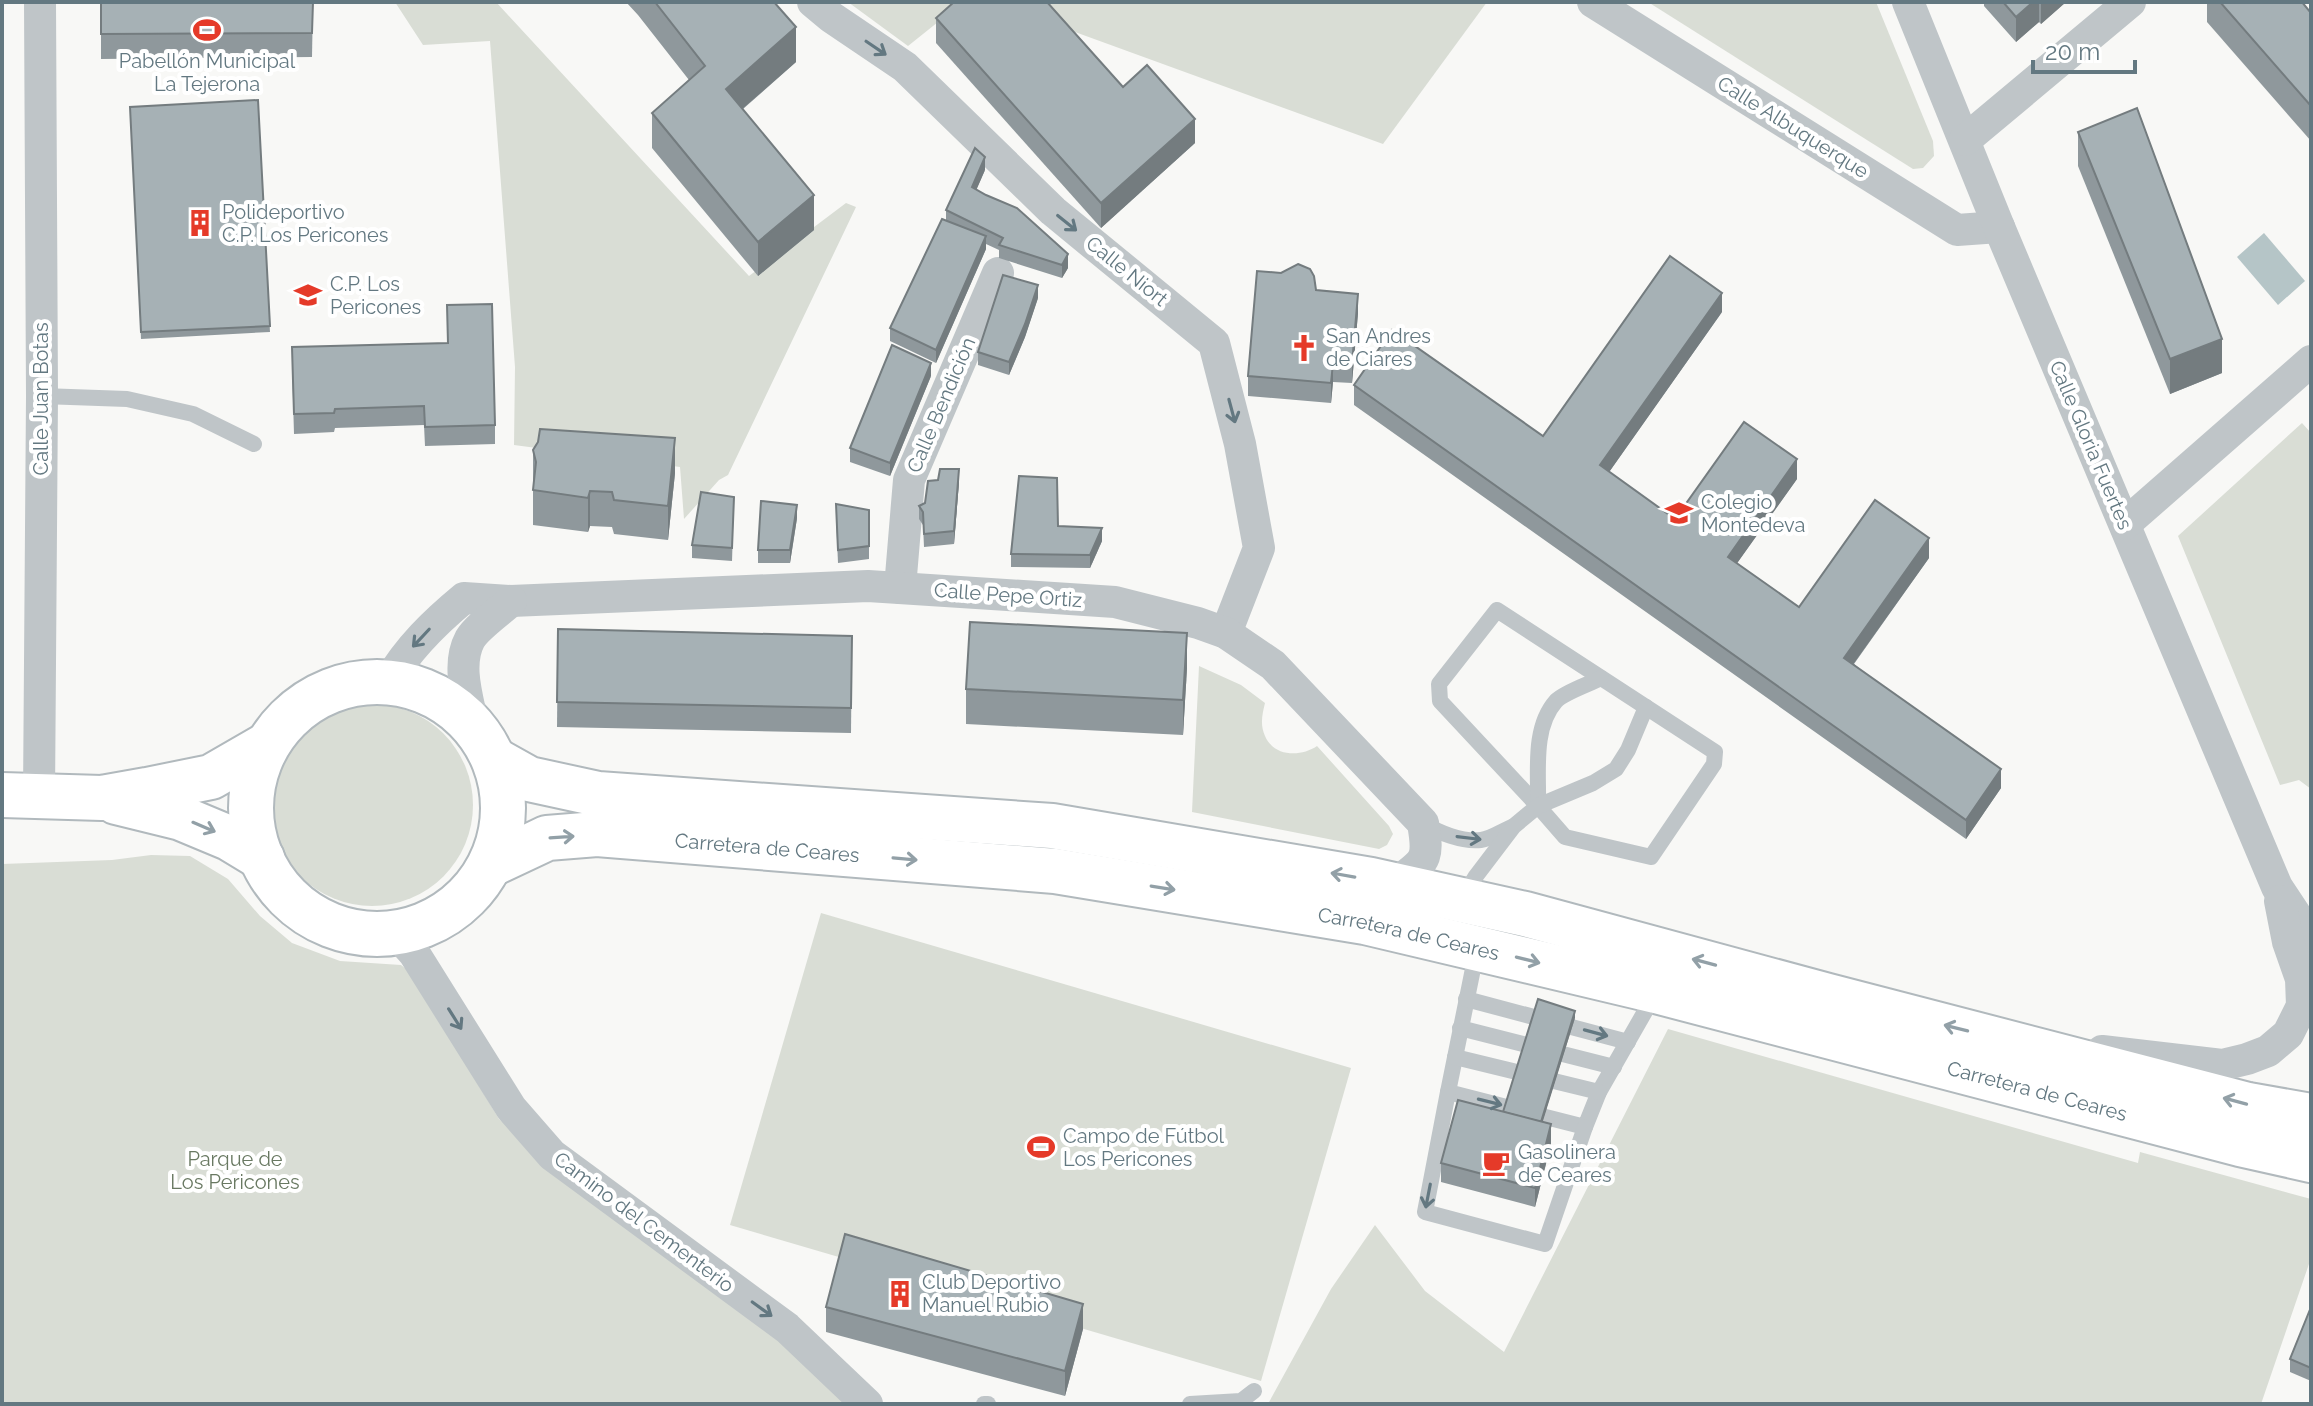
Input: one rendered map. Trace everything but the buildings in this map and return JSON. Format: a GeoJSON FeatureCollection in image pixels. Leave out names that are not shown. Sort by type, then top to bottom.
{"type":"FeatureCollection","features":[{"type":"Feature","properties":{"kind":"main road"},"geometry":{"type":"LineString","coordinates":[[21,796],[102,798],[211,777],[263,747],[281,725],[312,699],[349,684],[389,681],[421,688],[450,703],[484,742],[504,795],[502,831],[490,865],[467,898],[406,944],[323,923],[291,901],[267,872],[253,836],[252,796],[263,747]]}},
{"type":"Feature","properties":{"kind":"main road","name":"Carretera de Ceares"},"geometry":{"type":"LineString","coordinates":[[484,742],[529,779],[598,794],[1052,826],[1394,885],[1525,914],[2248,1105],[2311,1116]]}},
{"type":"Feature","properties":{"kind":"main road"},"geometry":{"type":"LineString","coordinates":[[102,798],[181,818],[229,838],[262,858]]}},
{"type":"Feature","properties":{"kind":"main road","name":"Carretera de Ceares"},"geometry":{"type":"LineString","coordinates":[[490,865],[547,838],[597,834],[1055,871],[1365,922],[1656,991],[2311,1160]]}},
{"type":"Feature","properties":{"kind":"street","name":"Calle Juan Botas"},"geometry":{"type":"LineString","coordinates":[[21,796],[42,396],[40,2]]}},
{"type":"Feature","properties":{"kind":"street","name":"Calle Niort"},"geometry":{"type":"LineString","coordinates":[[813,2],[905,67],[1053,211],[1214,343],[1240,444],[1259,548],[1226,633]]}},
{"type":"Feature","properties":{"kind":"street","name":"Calle Albuquerque"},"geometry":{"type":"LineString","coordinates":[[1593,2],[1957,230],[1999,227]]}},
{"type":"Feature","properties":{"kind":"street","name":"Calle Gloria Fuertes"},"geometry":{"type":"LineString","coordinates":[[1908,2],[1999,227],[2277,887],[2311,938]]}},
{"type":"Feature","properties":{"kind":"street"},"geometry":{"type":"LineString","coordinates":[[1965,140],[2130,2]]}},
{"type":"Feature","properties":{"kind":"street","name":"Calle Bendición"},"geometry":{"type":"LineString","coordinates":[[900,588],[909,480],[998,273]]}},
{"type":"Feature","properties":{"kind":"street"},"geometry":{"type":"LineString","coordinates":[[2125,524],[2311,361]]}},
{"type":"Feature","properties":{"kind":"street","name":"Calle Pepe Ortiz"},"geometry":{"type":"LineString","coordinates":[[389,681],[401,660],[440,618],[458,586],[511,601],[868,586],[1115,602],[1226,633],[1273,665],[1423,823]]}},
{"type":"Feature","properties":{"kind":"street"},"geometry":{"type":"LineString","coordinates":[[484,742],[463,675],[465,654],[471,638],[511,601]]}},
{"type":"Feature","properties":{"kind":"street"},"geometry":{"type":"LineString","coordinates":[[1394,885],[1426,857],[1423,823]]}},
{"type":"Feature","properties":{"kind":"street","name":"Calle Gloria Fuertes"},"geometry":{"type":"LineString","coordinates":[[2004,1040],[2222,1065],[2268,1051],[2288,1034],[2306,991],[2288,942],[2277,887]]}},
{"type":"Feature","properties":{"kind":"street","name":"Camino del Cementerio"},"geometry":{"type":"LineString","coordinates":[[406,944],[511,1108],[552,1155],[787,1328],[867,1404]]}},
{"type":"Feature","properties":{"kind":"lane"},"geometry":{"type":"LineString","coordinates":[[42,396],[127,399],[193,414],[254,444]]}},
{"type":"Feature","properties":{"kind":"lane"},"geometry":{"type":"LineString","coordinates":[[1497,610],[1646,707],[1715,752],[1714,764],[1651,857],[1565,837],[1440,701],[1439,684],[1497,610]]}},
{"type":"Feature","properties":{"kind":"lane"},"geometry":{"type":"LineString","coordinates":[[1538,806],[1539,748],[1545,720],[1558,699],[1601,678]]}},
{"type":"Feature","properties":{"kind":"lane"},"geometry":{"type":"LineString","coordinates":[[1461,900],[1514,826],[1538,806],[1593,783],[1616,769],[1628,750],[1646,707]]}},
{"type":"Feature","properties":{"kind":"lane"},"geometry":{"type":"LineString","coordinates":[[1423,823],[1458,838],[1482,840],[1514,826]]}},
{"type":"Feature","properties":{"kind":"lane"},"geometry":{"type":"LineString","coordinates":[[1477,948],[1425,1212],[1545,1244],[1599,1092],[1656,991]]}},
{"type":"Feature","properties":{"kind":"lane"},"geometry":{"type":"LineString","coordinates":[[1466,999],[1628,1042]]}},
{"type":"Feature","properties":{"kind":"lane"},"geometry":{"type":"LineString","coordinates":[[1460,1028],[1614,1067]]}},
{"type":"Feature","properties":{"kind":"lane"},"geometry":{"type":"LineString","coordinates":[[1455,1057],[1599,1092]]}},
{"type":"Feature","properties":{"kind":"lane"},"geometry":{"type":"LineString","coordinates":[[1448,1092],[1585,1127]]}},
{"type":"Feature","properties":{"kind":"lane"},"geometry":{"type":"LineString","coordinates":[[1190,1404],[1241,1401],[1254,1391]]}},
{"type":"Feature","properties":{"kind":"green space"},"geometry":{"type":"Polygon","coordinates":[[[395,2],[496,2],[749,276],[846,203],[856,207],[728,475],[719,480],[684,519],[680,467],[514,445],[515,367],[490,41],[423,45],[395,2]]]}},
{"type":"Feature","properties":{"kind":"green space"},"geometry":{"type":"Polygon","coordinates":[[[848,2],[963,2],[908,46],[848,2]]]}},
{"type":"Feature","properties":{"kind":"green space"},"geometry":{"type":"Polygon","coordinates":[[[1040,2],[1487,2],[1383,144],[1064,28],[1040,2]]]}},
{"type":"Feature","properties":{"kind":"green space"},"geometry":{"type":"Polygon","coordinates":[[[1648,2],[1876,2],[1933,141],[1934,156],[1923,168],[1913,169],[1648,2]]]}},
{"type":"Feature","properties":{"kind":"green space"},"geometry":{"type":"Polygon","coordinates":[[[2302,423],[2311,433],[2311,789],[2299,780],[2280,785],[2178,536],[2302,423]]]}},
{"type":"Feature","properties":{"kind":"green space"},"geometry":{"type":"Polygon","coordinates":[[[1199,666],[1241,685],[1265,703],[1262,728],[1275,748],[1296,753],[1317,746],[1389,826],[1393,834],[1387,845],[1379,849],[1192,812],[1199,666]]]}},
{"type":"Feature","properties":{"kind":"green space"},"geometry":{"type":"Polygon","coordinates":[[[372,704],[411,711],[444,733],[466,766],[473,805],[466,844],[444,877],[411,899],[372,906],[333,899],[300,877],[278,844],[271,805],[278,766],[300,733],[333,711],[372,704]]]}},
{"type":"Feature","properties":{"kind":"green space","name":"Parque de Los Pericones"},"geometry":{"type":"Polygon","coordinates":[[[151,855],[190,856],[228,879],[260,916],[292,943],[340,961],[401,965],[410,972],[499,1119],[783,1338],[851,1404],[2,1404],[2,864],[112,860],[151,855]]]}},
{"type":"Feature","properties":{"kind":"green space","name":"Campo de Fútbol Los Pericones"},"geometry":{"type":"Polygon","coordinates":[[[821,913],[1351,1068],[1261,1381],[730,1225],[821,913]]]}},
{"type":"Feature","properties":{"kind":"green space"},"geometry":{"type":"Polygon","coordinates":[[[1668,1029],[2138,1163],[2140,1152],[2311,1199],[2311,1258],[2261,1404],[1268,1404],[1331,1289],[1375,1225],[1425,1291],[1504,1352],[1668,1029]]]}},
{"type":"Feature","properties":{"kind":"shaded area"},"geometry":{"type":"Polygon","coordinates":[[[2264,233],[2305,281],[2278,305],[2237,257],[2264,233]]]}},
{"type":"Feature","properties":{"kind":"place","name":"Pabellón Municipal La Tejerona"},"geometry":{"type":"Point","coordinates":[207,30]}},
{"type":"Feature","properties":{"kind":"place","name":"Polideportivo C.P. Los Pericones"},"geometry":{"type":"Point","coordinates":[200,223]}},
{"type":"Feature","properties":{"kind":"place","name":"C.P. Los Pericones"},"geometry":{"type":"Point","coordinates":[308,295]}},
{"type":"Feature","properties":{"kind":"place","name":"San Andres de Ciares"},"geometry":{"type":"Point","coordinates":[1304,348]}},
{"type":"Feature","properties":{"kind":"place","name":"Colegio Montedeva"},"geometry":{"type":"Point","coordinates":[1679,513]}},
{"type":"Feature","properties":{"kind":"place","name":"Campo de Fútbol Los Pericones"},"geometry":{"type":"Point","coordinates":[1041,1147]}},
{"type":"Feature","properties":{"kind":"place","name":"Gasolinera de Ceares"},"geometry":{"type":"Point","coordinates":[1496,1163]}},
{"type":"Feature","properties":{"kind":"place","name":"Club Deportivo Manuel Rubio"},"geometry":{"type":"Point","coordinates":[900,1294]}}]}
